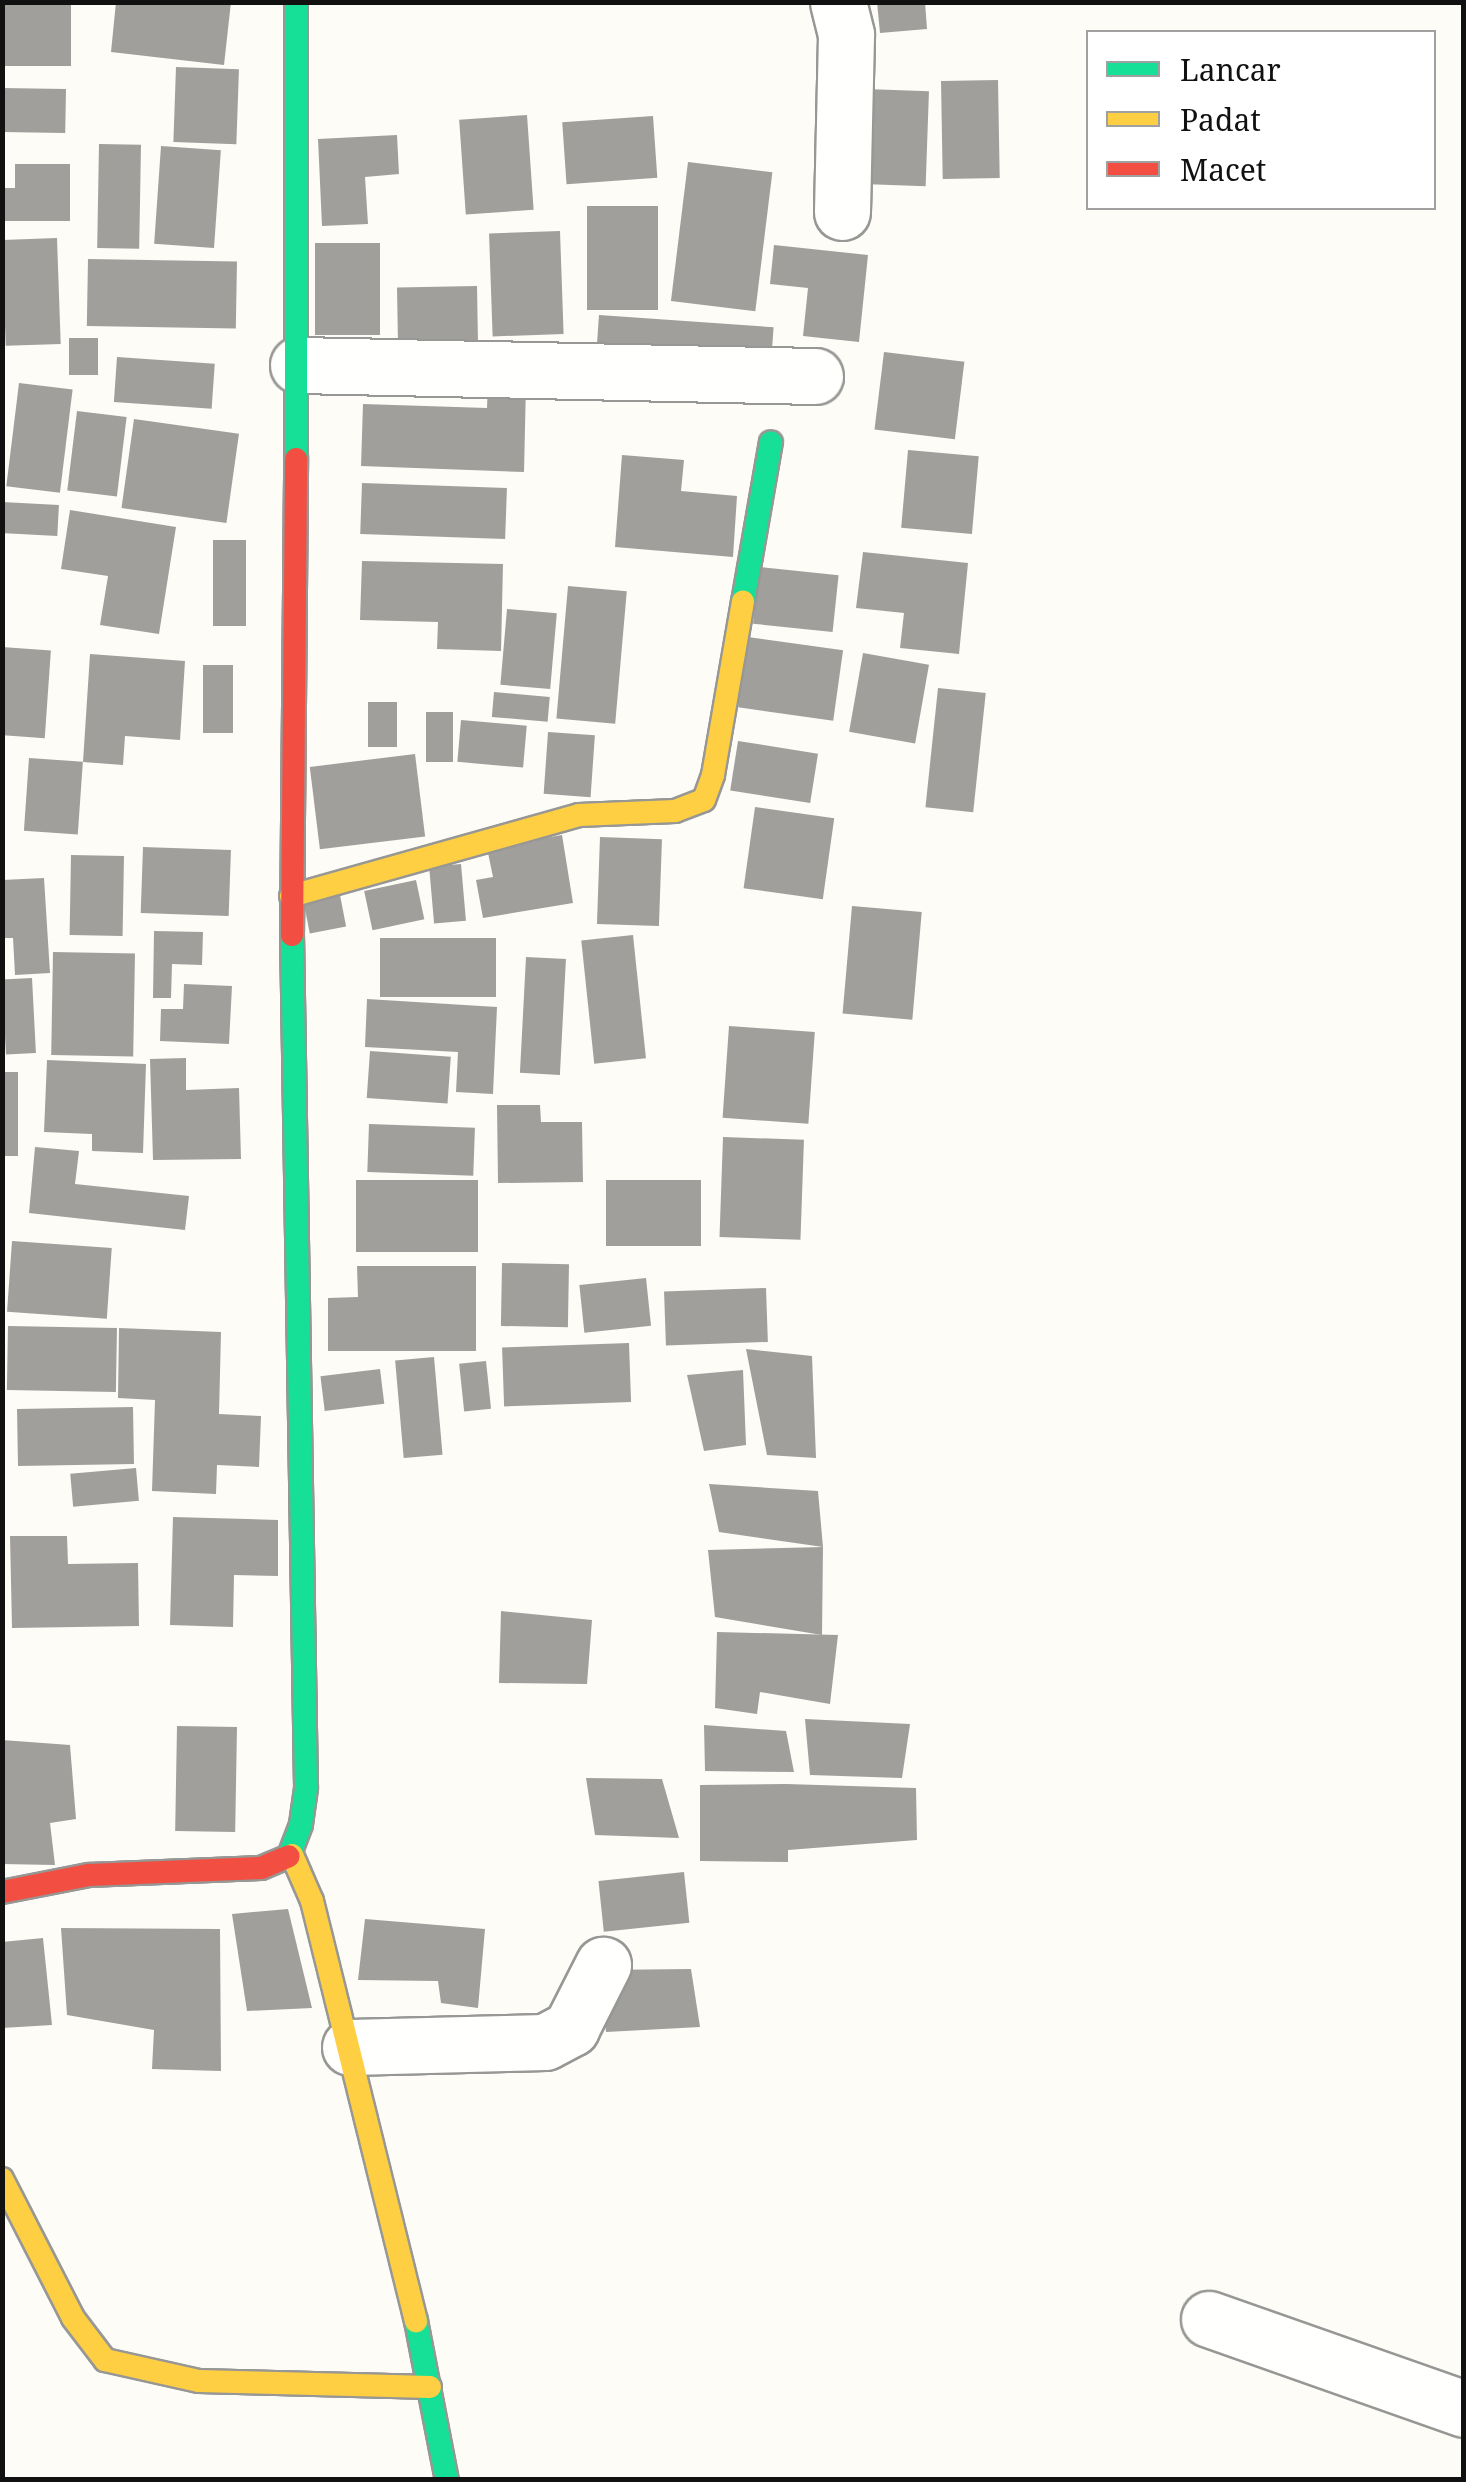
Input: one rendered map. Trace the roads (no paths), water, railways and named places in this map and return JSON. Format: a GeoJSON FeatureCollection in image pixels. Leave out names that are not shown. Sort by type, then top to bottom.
{"type":"FeatureCollection","features":[{"type":"Feature","properties":{"kind":"street"},"geometry":{"type":"LineString","coordinates":[[296,2],[298,365],[291,896],[306,1607],[306,1787],[292,1856],[312,1902],[350,2047],[448,2480]]}},
{"type":"Feature","properties":{"kind":"street"},"geometry":{"type":"LineString","coordinates":[[838,2],[846,34],[842,212]]}},
{"type":"Feature","properties":{"kind":"street"},"geometry":{"type":"LineString","coordinates":[[298,365],[815,376]]}},
{"type":"Feature","properties":{"kind":"street"},"geometry":{"type":"LineString","coordinates":[[291,896],[579,815],[676,811],[704,800],[713,774],[770,442]]}},
{"type":"Feature","properties":{"kind":"street"},"geometry":{"type":"LineString","coordinates":[[2,1892],[89,1874],[261,1868],[292,1856]]}},
{"type":"Feature","properties":{"kind":"street"},"geometry":{"type":"LineString","coordinates":[[350,2047],[545,2042],[571,2028],[603,1965]]}},
{"type":"Feature","properties":{"kind":"street"},"geometry":{"type":"LineString","coordinates":[[2,2179],[73,2318],[105,2360],[199,2381],[430,2387]]}},
{"type":"Feature","properties":{"kind":"street"},"geometry":{"type":"LineString","coordinates":[[1209,2319],[1464,2409]]}}]}
